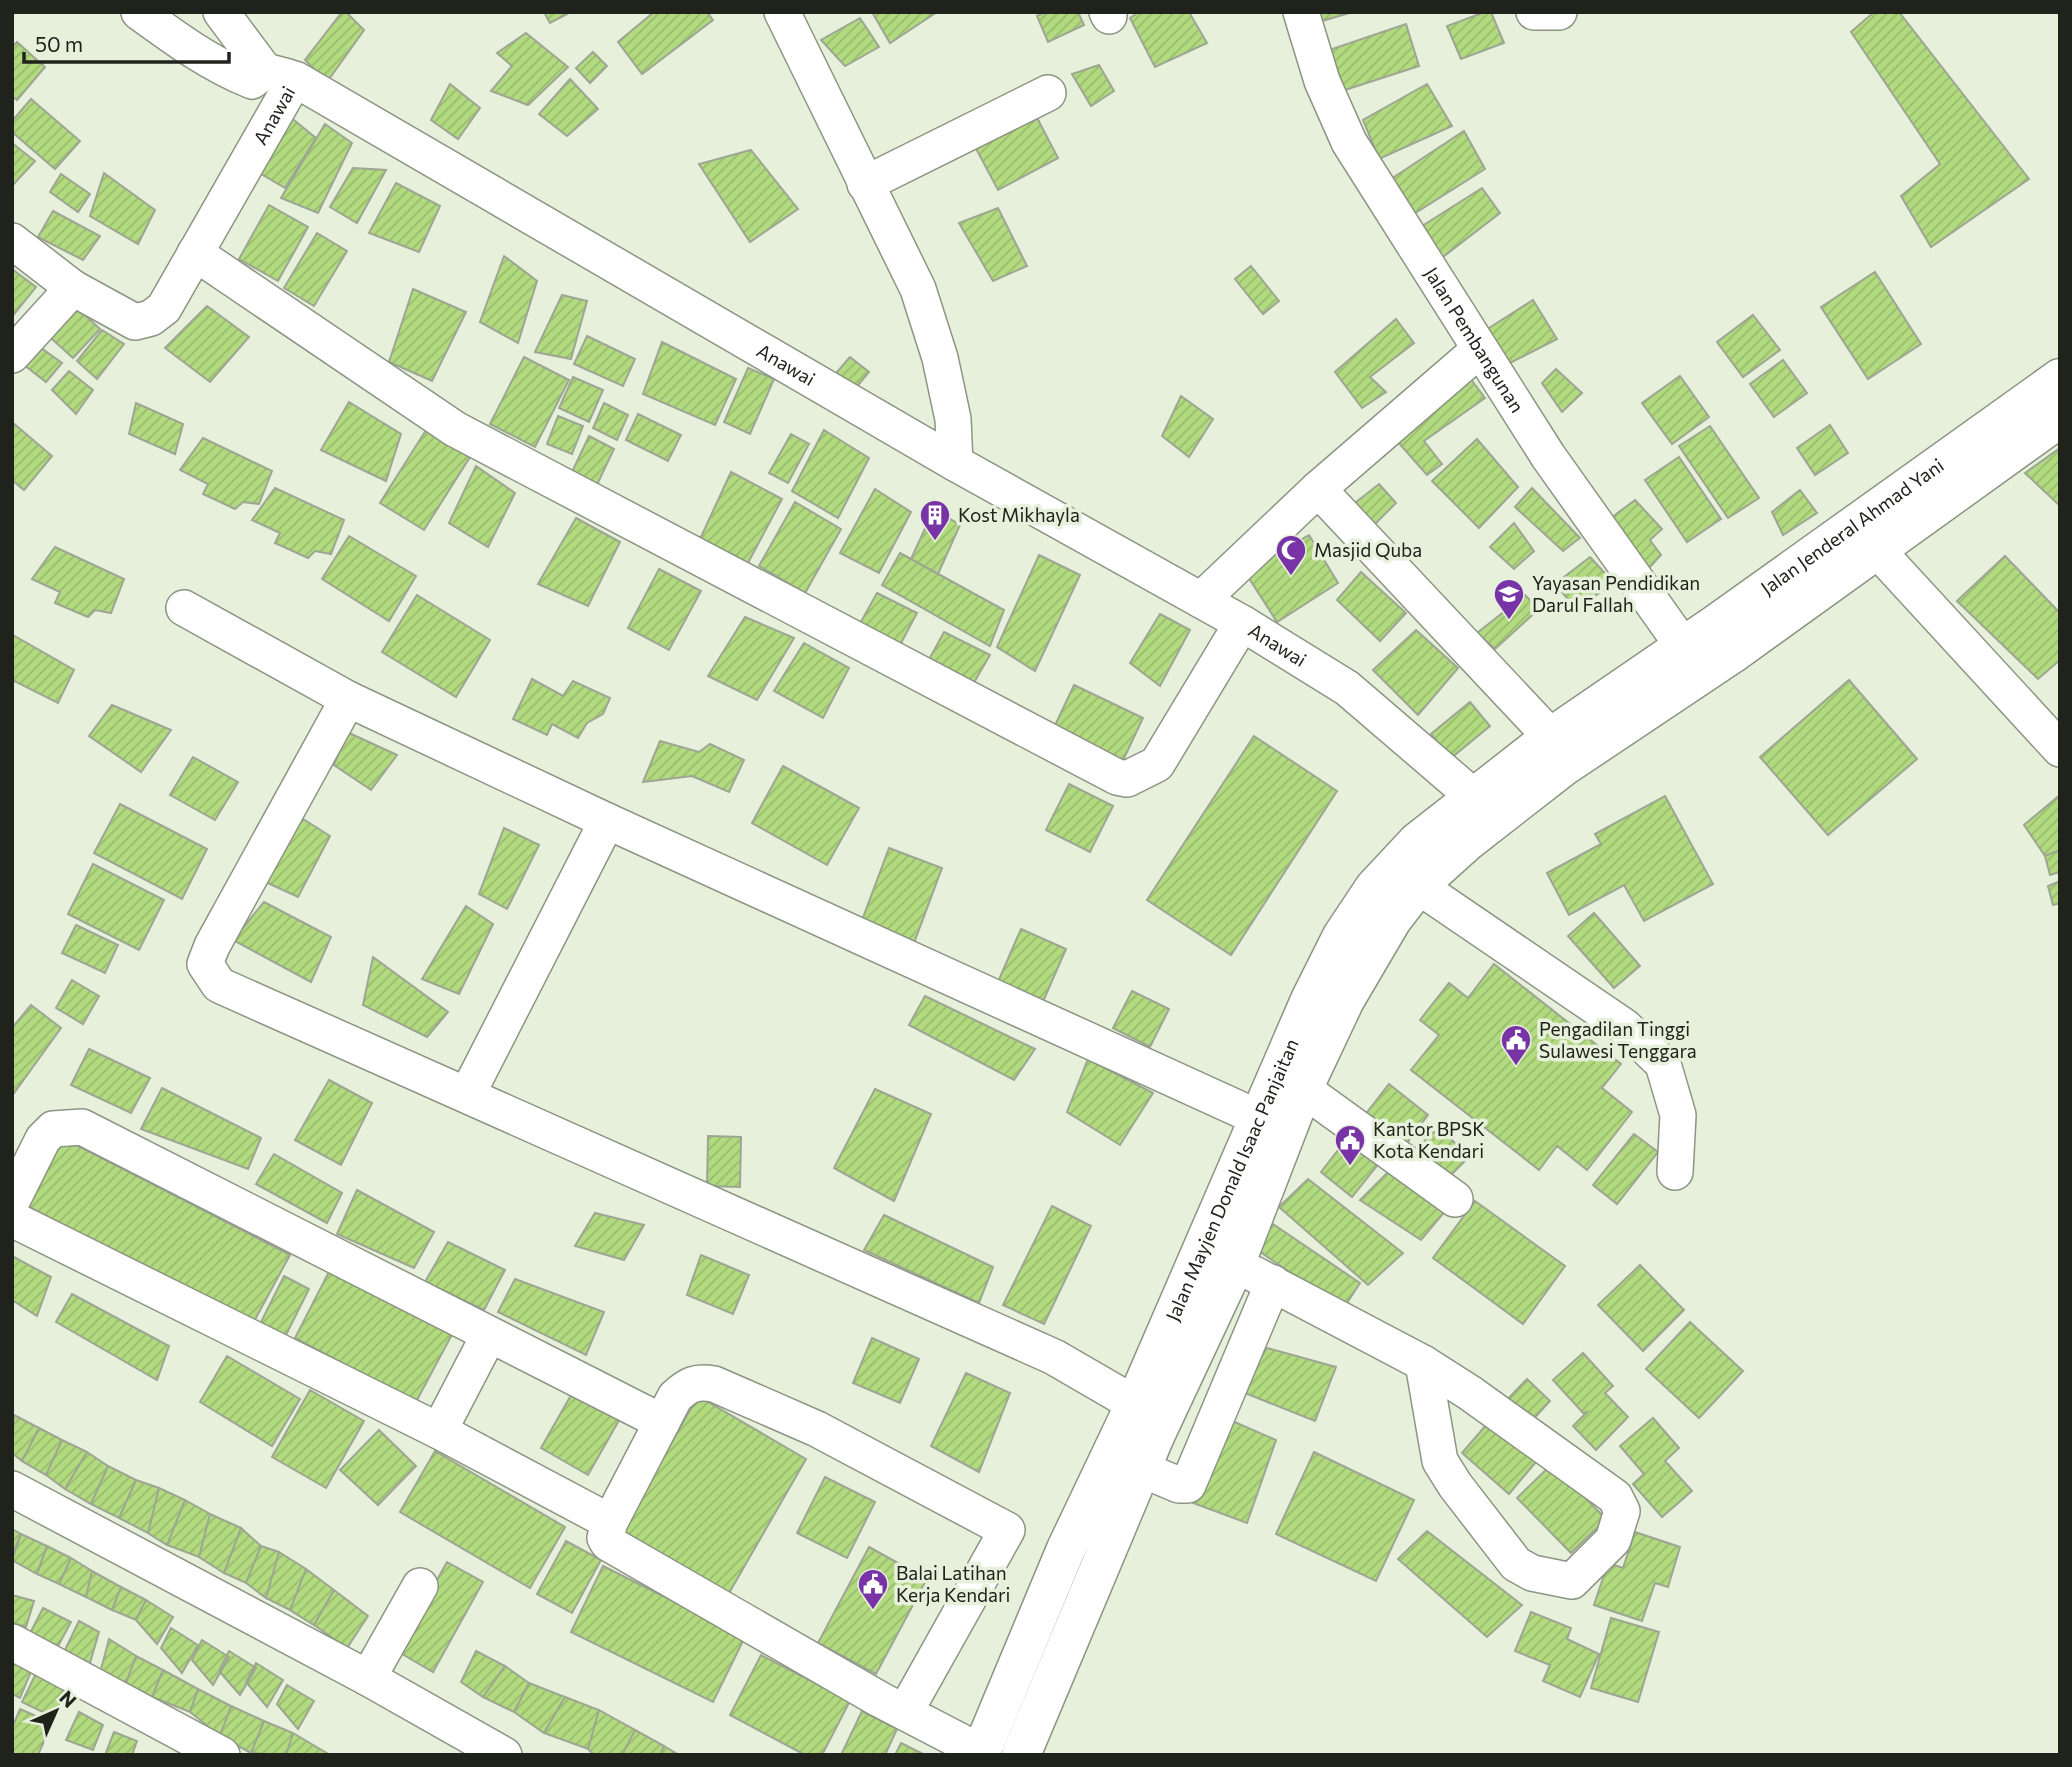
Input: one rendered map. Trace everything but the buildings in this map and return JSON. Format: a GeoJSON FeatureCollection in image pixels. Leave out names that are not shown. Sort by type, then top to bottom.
{"type":"FeatureCollection","features":[{"type":"Feature","properties":{"kind":"highway","name":"Jalan Jenderal Ahmad Yani"},"geometry":{"type":"LineString","coordinates":[[1653,687],[1683,646],[2060,378]]}},
{"type":"Feature","properties":{"kind":"highway","name":"Jalan Jenderal Ahmad Yani"},"geometry":{"type":"LineString","coordinates":[[1653,687],[1877,550],[2060,418]]}},
{"type":"Feature","properties":{"kind":"highway"},"geometry":{"type":"LineString","coordinates":[[1615,712],[1653,687]]}},
{"type":"Feature","properties":{"kind":"highway","name":"Jalan Mayjen Donald Isaac Panjaitan"},"geometry":{"type":"LineString","coordinates":[[1021,1755],[1141,1469],[1235,1265],[1303,1089],[1345,1000],[1392,920],[1418,886],[1551,737],[1615,712]]}},
{"type":"Feature","properties":{"kind":"highway","name":"Jalan Mayjen Donald Isaac Panjaitan"},"geometry":{"type":"LineString","coordinates":[[981,1753],[1066,1549],[1135,1404],[1261,1119],[1310,1000],[1342,936],[1374,888],[1417,842],[1563,767],[1615,712]]}},
{"type":"Feature","properties":{"kind":"street"},"geometry":{"type":"LineString","coordinates":[[139,12],[205,60],[230,72],[252,81],[280,75]]}},
{"type":"Feature","properties":{"kind":"street"},"geometry":{"type":"LineString","coordinates":[[221,12],[280,75]]}},
{"type":"Feature","properties":{"kind":"street"},"geometry":{"type":"LineString","coordinates":[[782,12],[918,289],[947,395],[955,463]]}},
{"type":"Feature","properties":{"kind":"street","name":"Jalan Pembangunan"},"geometry":{"type":"LineString","coordinates":[[1301,12],[1322,81],[1349,142],[1548,456],[1683,646]]}},
{"type":"Feature","properties":{"kind":"street"},"geometry":{"type":"LineString","coordinates":[[1534,12],[1544,15],[1559,12]]}},
{"type":"Feature","properties":{"kind":"street","name":"Anawai"},"geometry":{"type":"LineString","coordinates":[[73,288],[135,322],[151,318],[164,308],[195,253],[280,75],[955,463],[1242,623],[1347,688],[1486,807]]}},
{"type":"Feature","properties":{"kind":"street"},"geometry":{"type":"LineString","coordinates":[[865,184],[1048,93]]}},
{"type":"Feature","properties":{"kind":"street"},"geometry":{"type":"LineString","coordinates":[[12,241],[73,288],[12,355]]}},
{"type":"Feature","properties":{"kind":"street"},"geometry":{"type":"LineString","coordinates":[[195,253],[455,429],[1117,777],[1135,777],[1157,764],[1242,623]]}},
{"type":"Feature","properties":{"kind":"street"},"geometry":{"type":"LineString","coordinates":[[1201,600],[1318,489],[1479,350]]}},
{"type":"Feature","properties":{"kind":"street"},"geometry":{"type":"LineString","coordinates":[[1318,489],[1551,737]]}},
{"type":"Feature","properties":{"kind":"street"},"geometry":{"type":"LineString","coordinates":[[1877,550],[2060,749]]}},
{"type":"Feature","properties":{"kind":"street"},"geometry":{"type":"LineString","coordinates":[[184,608],[348,699],[607,821],[1261,1119]]}},
{"type":"Feature","properties":{"kind":"street"},"geometry":{"type":"LineString","coordinates":[[348,699],[212,946],[205,964],[219,985],[468,1093],[1054,1357],[1135,1404]]}},
{"type":"Feature","properties":{"kind":"street"},"geometry":{"type":"LineString","coordinates":[[468,1093],[607,821]]}},
{"type":"Feature","properties":{"kind":"street"},"geometry":{"type":"LineString","coordinates":[[1418,886],[1625,1027],[1663,1064],[1678,1115],[1675,1172]]}},
{"type":"Feature","properties":{"kind":"street"},"geometry":{"type":"LineString","coordinates":[[1303,1089],[1455,1199]]}},
{"type":"Feature","properties":{"kind":"street"},"geometry":{"type":"LineString","coordinates":[[12,1200],[43,1139],[53,1129],[82,1127],[662,1422]]}},
{"type":"Feature","properties":{"kind":"street"},"geometry":{"type":"LineString","coordinates":[[12,1219],[439,1431],[610,1522]]}},
{"type":"Feature","properties":{"kind":"street"},"geometry":{"type":"LineString","coordinates":[[1235,1265],[1423,1363],[1471,1392],[1615,1497],[1622,1511],[1613,1540],[1572,1581],[1532,1573],[1516,1563],[1455,1485],[1440,1461],[1423,1363]]}},
{"type":"Feature","properties":{"kind":"street"},"geometry":{"type":"LineString","coordinates":[[1141,1469],[1179,1485],[1188,1485],[1273,1283]]}},
{"type":"Feature","properties":{"kind":"street"},"geometry":{"type":"LineString","coordinates":[[439,1431],[489,1335]]}},
{"type":"Feature","properties":{"kind":"street"},"geometry":{"type":"LineString","coordinates":[[905,1712],[1007,1530],[817,1429],[714,1384],[697,1381],[685,1387],[675,1397],[610,1522],[605,1538],[615,1549],[905,1712],[981,1753]]}},
{"type":"Feature","properties":{"kind":"street"},"geometry":{"type":"LineString","coordinates":[[12,1489],[368,1678],[504,1755]]}},
{"type":"Feature","properties":{"kind":"street"},"geometry":{"type":"LineString","coordinates":[[368,1678],[420,1586]]}},
{"type":"Feature","properties":{"kind":"street"},"geometry":{"type":"LineString","coordinates":[[12,1642],[222,1755]]}},
{"type":"Feature","properties":{"kind":"place","name":"Kost Mikhayla"},"geometry":{"type":"Point","coordinates":[935,542]}},
{"type":"Feature","properties":{"kind":"place","name":"Masjid Quba"},"geometry":{"type":"Point","coordinates":[1291,577]}},
{"type":"Feature","properties":{"kind":"place","name":"Yayasan Pendidikan Darul Fallah"},"geometry":{"type":"Point","coordinates":[1509,621]}},
{"type":"Feature","properties":{"kind":"place","name":"Pengadilan Tinggi Sulawesi Tenggara"},"geometry":{"type":"Point","coordinates":[1516,1067]}},
{"type":"Feature","properties":{"kind":"place","name":"Kantor BPSK Kota Kendari"},"geometry":{"type":"Point","coordinates":[1350,1167]}},
{"type":"Feature","properties":{"kind":"place","name":"Balai Latihan Kerja Kendari"},"geometry":{"type":"Point","coordinates":[873,1611]}}]}
